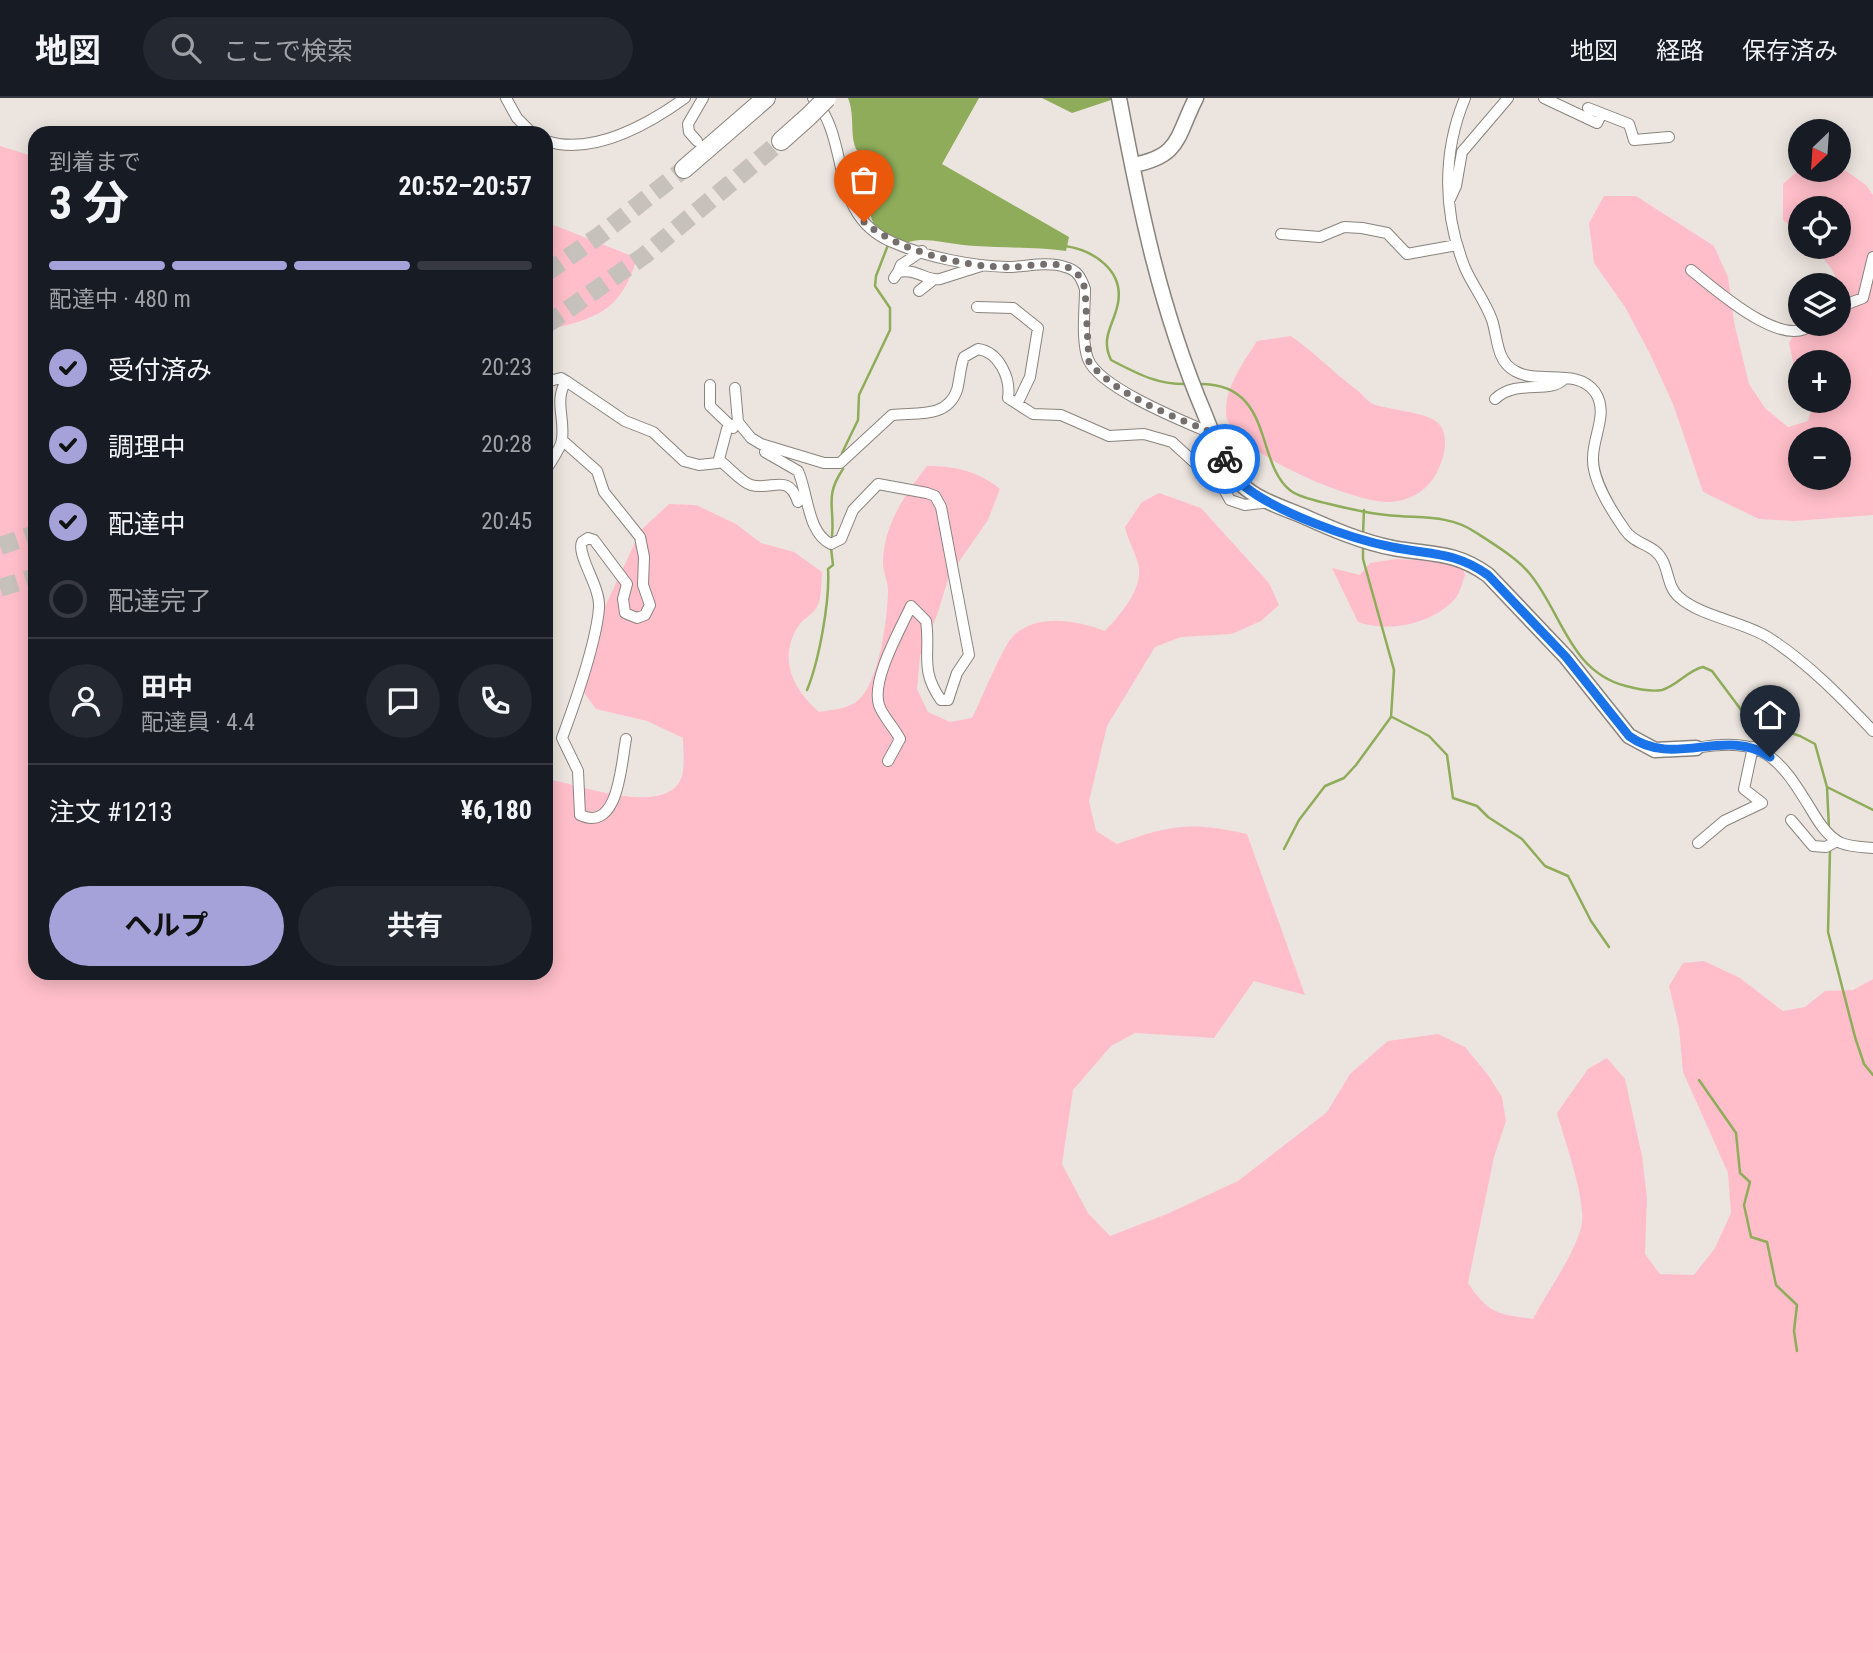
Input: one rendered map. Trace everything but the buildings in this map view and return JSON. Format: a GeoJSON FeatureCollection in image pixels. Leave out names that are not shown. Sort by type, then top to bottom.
{"type":"FeatureCollection","features":[{"type":"Feature","properties":{"kind":"highway"},"geometry":{"type":"LineString","coordinates":[[781,141],[811,107],[827,98]]}},
{"type":"Feature","properties":{"kind":"highway"},"geometry":{"type":"LineString","coordinates":[[684,169],[761,102]]}},
{"type":"Feature","properties":{"kind":"street"},"geometry":{"type":"LineString","coordinates":[[506,98],[517,118],[526,126]]}},
{"type":"Feature","properties":{"kind":"street"},"geometry":{"type":"LineString","coordinates":[[553,142],[565,144],[598,141],[658,118],[685,98]]}},
{"type":"Feature","properties":{"kind":"street"},"geometry":{"type":"LineString","coordinates":[[697,141],[689,132],[688,124],[703,98]]}},
{"type":"Feature","properties":{"kind":"street"},"geometry":{"type":"LineString","coordinates":[[1119,98],[1153,269],[1197,396],[1226,461],[1242,485],[1271,502],[1354,537],[1457,556],[1475,565],[1488,575],[1566,657],[1629,736],[1655,750],[1735,743],[1753,747],[1782,766],[1832,843]]}},
{"type":"Feature","properties":{"kind":"street"},"geometry":{"type":"LineString","coordinates":[[1133,165],[1157,160],[1173,148],[1196,98]]}},
{"type":"Feature","properties":{"kind":"street"},"geometry":{"type":"LineString","coordinates":[[1465,98],[1448,149],[1450,200],[1457,245],[1492,321],[1499,352],[1505,363],[1520,374],[1565,378],[1587,384],[1598,398],[1602,411],[1594,446],[1594,471],[1625,530],[1638,542],[1654,550],[1664,561],[1675,594],[1688,603],[1766,636],[1818,677],[1873,731]]}},
{"type":"Feature","properties":{"kind":"street"},"geometry":{"type":"LineString","coordinates":[[1450,200],[1456,186],[1462,152],[1508,98]]}},
{"type":"Feature","properties":{"kind":"street"},"geometry":{"type":"LineString","coordinates":[[1544,98],[1597,123],[1601,115]]}},
{"type":"Feature","properties":{"kind":"street"},"geometry":{"type":"LineString","coordinates":[[811,107],[825,119],[842,182],[853,207],[864,222],[891,242],[982,266]]}},
{"type":"Feature","properties":{"kind":"street"},"geometry":{"type":"LineString","coordinates":[[1588,108],[1629,124],[1634,140],[1669,137]]}},
{"type":"Feature","properties":{"kind":"street"},"geometry":{"type":"LineString","coordinates":[[1282,234],[1320,237],[1343,226],[1379,230],[1390,235],[1407,254],[1457,245]]}},
{"type":"Feature","properties":{"kind":"street"},"geometry":{"type":"LineString","coordinates":[[922,251],[901,265],[896,275],[911,269],[933,280]]}},
{"type":"Feature","properties":{"kind":"street"},"geometry":{"type":"LineString","coordinates":[[1851,302],[1863,298],[1873,257]]}},
{"type":"Feature","properties":{"kind":"street"},"geometry":{"type":"LineString","coordinates":[[919,290],[933,280],[982,266],[1050,264],[1073,269],[1081,277],[1085,289],[1089,363],[1102,376],[1176,421],[1213,433]]}},
{"type":"Feature","properties":{"kind":"street"},"geometry":{"type":"LineString","coordinates":[[1691,270],[1756,319],[1788,329]]}},
{"type":"Feature","properties":{"kind":"street"},"geometry":{"type":"LineString","coordinates":[[977,307],[1013,308],[1038,328],[1030,377],[1018,402]]}},
{"type":"Feature","properties":{"kind":"street"},"geometry":{"type":"LineString","coordinates":[[710,385],[710,406],[751,438],[773,449],[824,463],[840,463],[892,415],[933,412],[948,404],[955,395],[964,357],[978,349],[988,351],[1000,363],[1009,388],[1008,398],[1033,414],[1061,415],[1109,436],[1144,434],[1172,442],[1195,463],[1216,475],[1230,500],[1245,505],[1271,502]]}},
{"type":"Feature","properties":{"kind":"street"},"geometry":{"type":"LineString","coordinates":[[553,380],[561,378],[625,421],[653,432],[684,461],[699,465],[720,461],[750,485],[788,486],[794,490],[798,502]]}},
{"type":"Feature","properties":{"kind":"street"},"geometry":{"type":"LineString","coordinates":[[1494,399],[1505,390],[1559,384],[1565,378]]}},
{"type":"Feature","properties":{"kind":"street"},"geometry":{"type":"LineString","coordinates":[[553,457],[562,440],[559,404],[561,390],[566,382]]}},
{"type":"Feature","properties":{"kind":"street"},"geometry":{"type":"LineString","coordinates":[[720,461],[734,424],[735,388]]}},
{"type":"Feature","properties":{"kind":"street"},"geometry":{"type":"LineString","coordinates":[[734,424],[748,442],[798,471],[815,524],[821,537],[831,544],[841,539],[853,510],[878,484],[927,492],[935,496],[941,508],[969,654],[957,673],[953,692],[948,700],[940,700],[933,690],[924,658],[926,621],[911,606],[888,657],[879,691],[878,703],[900,738],[888,761]]}},
{"type":"Feature","properties":{"kind":"street"},"geometry":{"type":"LineString","coordinates":[[562,440],[597,471],[604,492],[640,537],[644,558],[643,585],[650,605],[645,615],[637,618],[625,613],[624,579],[594,540],[588,538],[582,542],[580,551],[597,586],[599,608],[576,699],[562,738],[578,772],[580,815],[589,820],[600,819],[606,814],[617,791],[626,739]]}},
{"type":"Feature","properties":{"kind":"street"},"geometry":{"type":"LineString","coordinates":[[1698,843],[1724,821],[1762,803],[1744,789],[1753,747]]}},
{"type":"Feature","properties":{"kind":"street"},"geometry":{"type":"LineString","coordinates":[[1791,820],[1807,842],[1873,848]]}},
{"type":"Feature","properties":{"kind":"shaded area"},"geometry":{"type":"Polygon","coordinates":[[[848,98],[979,98],[942,164],[1069,237],[1066,251],[975,246],[927,240],[898,245],[885,243],[876,229],[867,202],[848,98]]]}},
{"type":"Feature","properties":{"kind":"shaded area"},"geometry":{"type":"Polygon","coordinates":[[[1042,98],[1117,98],[1072,113],[1042,98]]]}},
{"type":"Feature","properties":{"kind":"shaded area"},"geometry":{"type":"Polygon","coordinates":[[[0,146],[28,155],[28,980],[553,980],[553,780],[606,793],[644,797],[661,795],[674,788],[682,776],[683,738],[647,721],[596,709],[582,690],[600,617],[641,530],[669,504],[696,505],[736,524],[761,543],[794,552],[822,572],[817,608],[799,625],[792,637],[789,661],[795,683],[819,712],[838,709],[856,702],[871,682],[881,650],[886,616],[888,590],[883,563],[887,536],[903,499],[927,466],[966,471],[1000,489],[988,520],[949,576],[920,656],[917,689],[928,712],[950,722],[972,718],[1004,649],[1015,634],[1025,627],[1059,621],[1083,624],[1105,631],[1124,609],[1138,582],[1138,563],[1125,527],[1142,502],[1159,493],[1201,508],[1269,583],[1279,605],[1261,621],[1232,634],[1181,637],[1155,647],[1107,726],[1089,801],[1096,831],[1117,844],[1181,827],[1211,827],[1247,834],[1305,995],[1254,981],[1214,1038],[1135,1033],[1111,1046],[1073,1090],[1062,1164],[1088,1213],[1110,1236],[1167,1214],[1238,1181],[1327,1112],[1350,1074],[1388,1041],[1438,1034],[1465,1047],[1502,1097],[1506,1121],[1494,1157],[1468,1283],[1488,1307],[1502,1314],[1533,1319],[1572,1251],[1581,1228],[1581,1204],[1557,1113],[1588,1069],[1607,1058],[1625,1079],[1642,1156],[1647,1198],[1645,1254],[1660,1274],[1694,1275],[1715,1248],[1731,1213],[1728,1173],[1683,1072],[1679,1028],[1669,986],[1683,963],[1704,961],[1740,978],[1783,1011],[1805,1007],[1825,991],[1853,990],[1873,979],[1873,1653],[0,1653],[0,146]]]}},
{"type":"Feature","properties":{"kind":"shaded area"},"geometry":{"type":"Polygon","coordinates":[[[1852,175],[1866,185],[1873,195],[1873,515],[1795,521],[1759,519],[1703,492],[1673,404],[1650,354],[1625,307],[1594,263],[1589,223],[1604,196],[1636,196],[1714,246],[1728,277],[1734,322],[1749,384],[1765,408],[1788,427],[1808,421],[1810,413],[1851,413],[1851,350],[1790,350],[1789,343],[1793,336],[1851,336],[1851,273],[1833,273],[1823,259],[1851,259],[1851,196],[1788,196],[1788,224],[1783,220],[1783,184],[1788,180],[1788,182],[1852,182],[1852,175]]]}},
{"type":"Feature","properties":{"kind":"shaded area"},"geometry":{"type":"Polygon","coordinates":[[[553,225],[637,258],[624,288],[608,307],[586,319],[555,328],[553,225]]]}},
{"type":"Feature","properties":{"kind":"shaded area"},"geometry":{"type":"Polygon","coordinates":[[[1291,336],[1371,403],[1421,415],[1437,422],[1444,433],[1443,455],[1434,477],[1424,489],[1412,497],[1388,502],[1348,494],[1270,459],[1248,444],[1233,429],[1226,414],[1226,405],[1232,385],[1246,357],[1257,341],[1291,336]]]}},
{"type":"Feature","properties":{"kind":"shaded area"},"geometry":{"type":"Polygon","coordinates":[[[1396,559],[1461,563],[1465,575],[1458,595],[1434,615],[1409,624],[1383,627],[1358,622],[1332,568],[1360,575],[1370,563],[1396,559]]]}},
{"type":"Feature","properties":{"kind":"waterway"},"geometry":{"type":"LineString","coordinates":[[842,453],[858,420],[859,395],[890,330],[890,308],[875,286],[888,245]]}},
{"type":"Feature","properties":{"kind":"waterway"},"geometry":{"type":"LineString","coordinates":[[1065,246],[1096,257],[1116,281],[1118,303],[1107,338],[1111,360],[1158,381],[1188,384]]}},
{"type":"Feature","properties":{"kind":"waterway"},"geometry":{"type":"LineString","coordinates":[[1199,384],[1223,387],[1240,396],[1252,410],[1280,478],[1294,493],[1360,511],[1438,519],[1466,527],[1525,568],[1541,589],[1579,655],[1607,679],[1626,686],[1658,691],[1692,671],[1703,667],[1712,671],[1748,719],[1800,736],[1815,744],[1827,787],[1873,810]]}},
{"type":"Feature","properties":{"kind":"waterway"},"geometry":{"type":"LineString","coordinates":[[832,536],[832,495],[843,469]]}},
{"type":"Feature","properties":{"kind":"waterway"},"geometry":{"type":"LineString","coordinates":[[1363,534],[1364,510]]}},
{"type":"Feature","properties":{"kind":"waterway"},"geometry":{"type":"LineString","coordinates":[[1284,849],[1299,820],[1325,786],[1344,778],[1391,717],[1394,670],[1363,559],[1363,544]]}},
{"type":"Feature","properties":{"kind":"waterway"},"geometry":{"type":"LineString","coordinates":[[807,690],[823,631],[828,569],[833,565],[831,548]]}},
{"type":"Feature","properties":{"kind":"waterway"},"geometry":{"type":"LineString","coordinates":[[1392,717],[1429,736],[1447,755],[1453,798],[1477,806],[1488,817],[1522,839],[1545,866],[1568,876],[1591,921],[1609,947]]}},
{"type":"Feature","properties":{"kind":"waterway"},"geometry":{"type":"LineString","coordinates":[[1827,787],[1829,829]]}},
{"type":"Feature","properties":{"kind":"waterway"},"geometry":{"type":"LineString","coordinates":[[1830,850],[1828,932],[1855,1037],[1864,1064],[1873,1075]]}},
{"type":"Feature","properties":{"kind":"waterway"},"geometry":{"type":"LineString","coordinates":[[1699,1080],[1736,1133],[1740,1173],[1750,1182],[1744,1205],[1751,1237],[1767,1242],[1776,1285],[1797,1305],[1794,1331],[1797,1351]]}},
{"type":"Feature","properties":{"kind":"tunnel"},"geometry":{"type":"LineString","coordinates":[[553,320],[645,255],[781,141]]}},
{"type":"Feature","properties":{"kind":"tunnel"},"geometry":{"type":"LineString","coordinates":[[553,268],[684,169]]}},
{"type":"Feature","properties":{"kind":"tunnel"},"geometry":{"type":"LineString","coordinates":[[0,546],[28,536]]}},
{"type":"Feature","properties":{"kind":"tunnel"},"geometry":{"type":"LineString","coordinates":[[0,588],[28,579]]}},
{"type":"Feature","properties":{"kind":"way so far"},"geometry":{"type":"LineString","coordinates":[[864,222],[891,242],[982,266],[1050,264],[1073,269],[1081,277],[1085,289],[1089,363],[1102,376],[1176,421],[1213,433],[1225,459]]}},
{"type":"Feature","properties":{"kind":"route"},"geometry":{"type":"LineString","coordinates":[[1225,459],[1242,485],[1271,502],[1348,535],[1394,548],[1457,556],[1475,565],[1488,575],[1566,657],[1629,736],[1641,744],[1655,750],[1680,751],[1735,743],[1759,749],[1770,757]]}}]}
